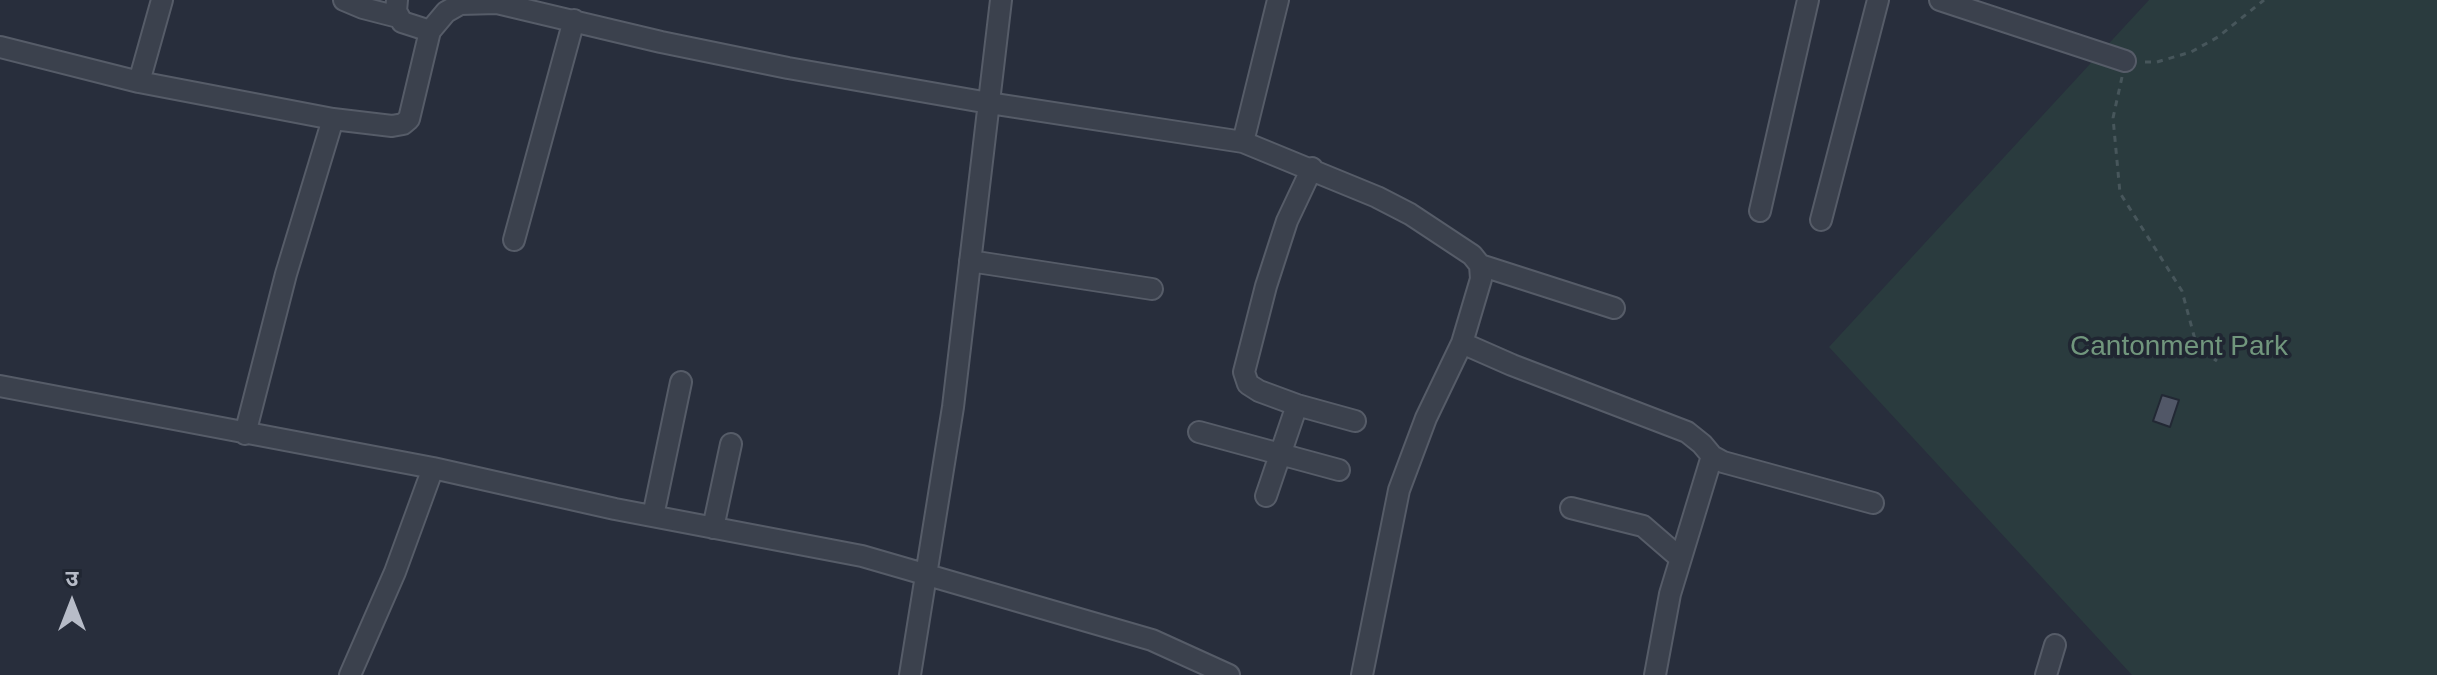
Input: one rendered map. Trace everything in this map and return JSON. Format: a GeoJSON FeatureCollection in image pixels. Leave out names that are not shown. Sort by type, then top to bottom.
{"type":"FeatureCollection","features":[{"type":"Feature","properties":{"kind":"street"},"geometry":{"type":"LineString","coordinates":[[139,82],[162,0]]}},
{"type":"Feature","properties":{"kind":"street"},"geometry":{"type":"LineString","coordinates":[[344,0],[363,8],[398,8],[402,22],[430,31]]}},
{"type":"Feature","properties":{"kind":"street"},"geometry":{"type":"LineString","coordinates":[[910,675],[953,407],[1001,0]]}},
{"type":"Feature","properties":{"kind":"street"},"geometry":{"type":"LineString","coordinates":[[1243,142],[1278,0]]}},
{"type":"Feature","properties":{"kind":"street"},"geometry":{"type":"LineString","coordinates":[[1760,211],[1808,0]]}},
{"type":"Feature","properties":{"kind":"street"},"geometry":{"type":"LineString","coordinates":[[1821,220],[1878,0]]}},
{"type":"Feature","properties":{"kind":"street"},"geometry":{"type":"LineString","coordinates":[[1940,0],[2125,61]]}},
{"type":"Feature","properties":{"kind":"street"},"geometry":{"type":"LineString","coordinates":[[0,47],[139,82],[333,119],[392,126],[409,119],[430,31],[452,6],[497,3],[788,68],[1243,142],[1312,168],[1410,214],[1472,255],[1480,265],[1614,308]]}},
{"type":"Feature","properties":{"kind":"street"},"geometry":{"type":"LineString","coordinates":[[514,240],[574,20]]}},
{"type":"Feature","properties":{"kind":"street"},"geometry":{"type":"LineString","coordinates":[[245,434],[286,274],[333,119]]}},
{"type":"Feature","properties":{"kind":"street"},"geometry":{"type":"LineString","coordinates":[[1312,168],[1287,221],[1244,372],[1248,384],[1297,405],[1355,421]]}},
{"type":"Feature","properties":{"kind":"street"},"geometry":{"type":"LineString","coordinates":[[970,261],[1152,289]]}},
{"type":"Feature","properties":{"kind":"street"},"geometry":{"type":"LineString","coordinates":[[1362,675],[1399,490],[1426,418],[1462,343],[1481,279],[1480,265]]}},
{"type":"Feature","properties":{"kind":"street"},"geometry":{"type":"LineString","coordinates":[[1462,343],[1687,432],[1712,456],[1723,462],[1873,503]]}},
{"type":"Feature","properties":{"kind":"street"},"geometry":{"type":"LineString","coordinates":[[653,516],[681,382]]}},
{"type":"Feature","properties":{"kind":"street"},"geometry":{"type":"LineString","coordinates":[[0,386],[433,468],[653,516],[862,556],[1152,640],[1229,675]]}},
{"type":"Feature","properties":{"kind":"street"},"geometry":{"type":"LineString","coordinates":[[1266,496],[1297,405]]}},
{"type":"Feature","properties":{"kind":"street"},"geometry":{"type":"LineString","coordinates":[[1199,432],[1339,470]]}},
{"type":"Feature","properties":{"kind":"street"},"geometry":{"type":"LineString","coordinates":[[713,528],[731,444]]}},
{"type":"Feature","properties":{"kind":"street"},"geometry":{"type":"LineString","coordinates":[[1655,675],[1661,632],[1680,558],[1712,456]]}},
{"type":"Feature","properties":{"kind":"street"},"geometry":{"type":"LineString","coordinates":[[350,675],[395,572],[433,468]]}},
{"type":"Feature","properties":{"kind":"street"},"geometry":{"type":"LineString","coordinates":[[1571,508],[1643,526],[1680,558]]}},
{"type":"Feature","properties":{"kind":"street"},"geometry":{"type":"LineString","coordinates":[[2047,675],[2055,645]]}},
{"type":"Feature","properties":{"kind":"path"},"geometry":{"type":"LineString","coordinates":[[2217,361],[2197,347],[2182,291],[2120,193],[2113,118],[2125,61],[2157,62],[2191,52],[2218,37],[2264,0]]}},
{"type":"Feature","properties":{"kind":"green space","name":"Cantonment Park"},"geometry":{"type":"Polygon","coordinates":[[[2149,0],[2437,0],[2437,675],[2132,675],[1829,347],[2149,0]]]}},
{"type":"Feature","properties":{"kind":"building"},"geometry":{"type":"Polygon","coordinates":[[[2162,395],[2179,400],[2170,427],[2153,421],[2162,395]]]}}]}
